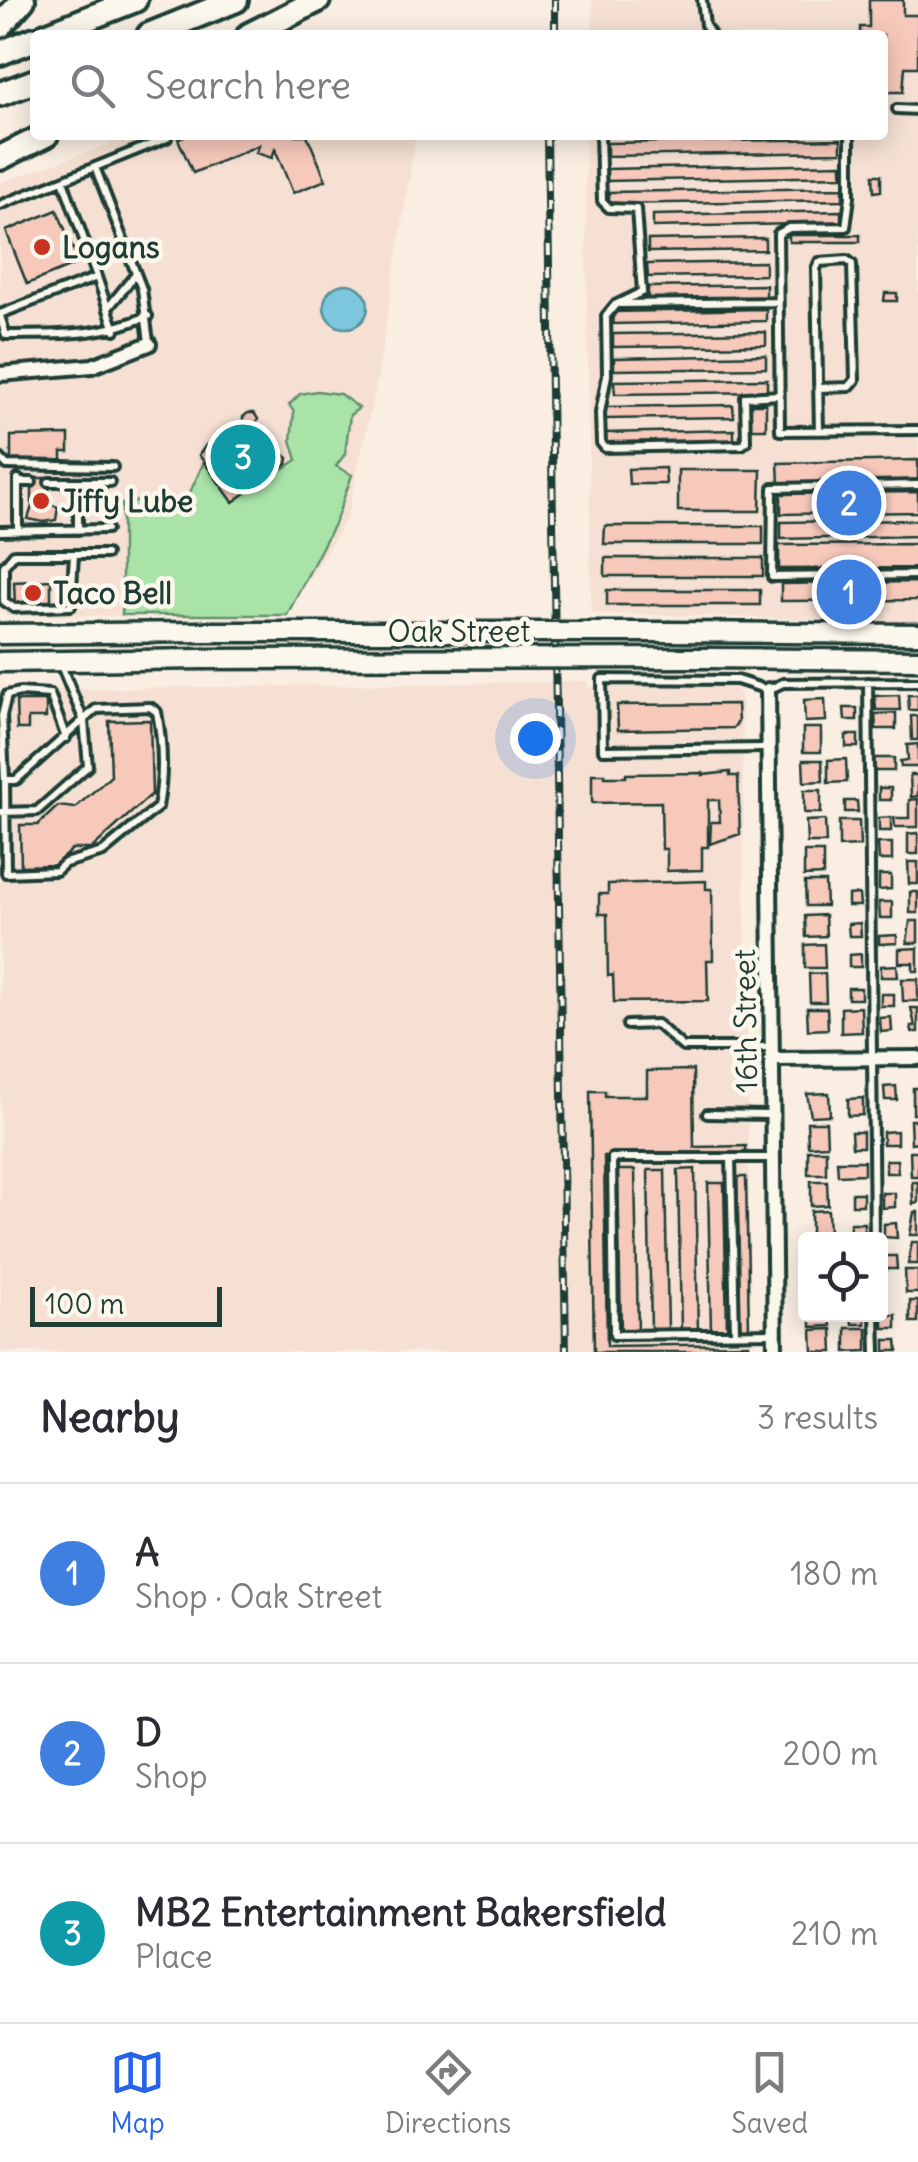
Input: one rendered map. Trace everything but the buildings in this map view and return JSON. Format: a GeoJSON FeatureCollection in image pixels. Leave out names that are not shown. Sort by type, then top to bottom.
{"type":"FeatureCollection","features":[{"type":"Feature","properties":{"kind":"highway"},"geometry":{"type":"LineString","coordinates":[[0,26],[23,0]]}},
{"type":"Feature","properties":{"kind":"highway"},"geometry":{"type":"LineString","coordinates":[[59,30],[135,0]]}},
{"type":"Feature","properties":{"kind":"highway"},"geometry":{"type":"LineString","coordinates":[[161,30],[236,0]]}},
{"type":"Feature","properties":{"kind":"highway"},"geometry":{"type":"LineString","coordinates":[[258,30],[318,0]]}},
{"type":"Feature","properties":{"kind":"highway"},"geometry":{"type":"LineString","coordinates":[[0,53],[30,42]]}},
{"type":"Feature","properties":{"kind":"highway"},"geometry":{"type":"LineString","coordinates":[[0,97],[30,83]]}},
{"type":"Feature","properties":{"kind":"highway"},"geometry":{"type":"LineString","coordinates":[[0,158],[36,140]]}},
{"type":"Feature","properties":{"kind":"main road","name":"Oak Street"},"geometry":{"type":"LineString","coordinates":[[0,634],[478,630],[918,634]]}},
{"type":"Feature","properties":{"kind":"main road","name":"Oak Street"},"geometry":{"type":"LineString","coordinates":[[0,662],[918,660]]}},
{"type":"Feature","properties":{"kind":"street"},"geometry":{"type":"LineString","coordinates":[[0,374],[92,366],[150,344]]}},
{"type":"Feature","properties":{"kind":"street","name":"16th Street"},"geometry":{"type":"LineString","coordinates":[[768,690],[774,1352]]}},
{"type":"Feature","properties":{"kind":"street"},"geometry":{"type":"LineString","coordinates":[[770,1053],[918,1058]]}},
{"type":"Feature","properties":{"kind":"lane"},"geometry":{"type":"LineString","coordinates":[[702,0],[708,30]]}},
{"type":"Feature","properties":{"kind":"lane"},"geometry":{"type":"LineString","coordinates":[[897,109],[918,110]]}},
{"type":"Feature","properties":{"kind":"lane"},"geometry":{"type":"LineString","coordinates":[[0,205],[162,140]]}},
{"type":"Feature","properties":{"kind":"lane"},"geometry":{"type":"LineString","coordinates":[[600,140],[602,201],[608,208],[636,210],[640,222],[642,292],[615,304],[606,316],[607,376],[600,414],[601,443],[605,448],[742,445],[746,442],[746,397],[779,395]]}},
{"type":"Feature","properties":{"kind":"lane"},"geometry":{"type":"LineString","coordinates":[[850,140],[846,227],[789,228],[778,234],[780,431],[918,430]]}},
{"type":"Feature","properties":{"kind":"lane"},"geometry":{"type":"LineString","coordinates":[[96,167],[136,274],[148,316],[150,344]]}},
{"type":"Feature","properties":{"kind":"lane"},"geometry":{"type":"LineString","coordinates":[[63,180],[115,330]]}},
{"type":"Feature","properties":{"kind":"lane"},"geometry":{"type":"LineString","coordinates":[[819,388],[848,387],[855,380],[852,264],[846,260],[820,262],[816,269],[820,432]]}},
{"type":"Feature","properties":{"kind":"lane"},"geometry":{"type":"LineString","coordinates":[[108,308],[136,274]]}},
{"type":"Feature","properties":{"kind":"lane"},"geometry":{"type":"LineString","coordinates":[[97,278],[0,315],[6,335],[115,330],[148,316]]}},
{"type":"Feature","properties":{"kind":"lane"},"geometry":{"type":"LineString","coordinates":[[615,304],[778,302]]}},
{"type":"Feature","properties":{"kind":"lane"},"geometry":{"type":"LineString","coordinates":[[0,458],[8,465],[113,467]]}},
{"type":"Feature","properties":{"kind":"lane"},"geometry":{"type":"LineString","coordinates":[[18,531],[18,480],[32,482]]}},
{"type":"Feature","properties":{"kind":"lane"},"geometry":{"type":"LineString","coordinates":[[49,482],[110,482]]}},
{"type":"Feature","properties":{"kind":"lane"},"geometry":{"type":"LineString","coordinates":[[78,482],[78,530]]}},
{"type":"Feature","properties":{"kind":"lane"},"geometry":{"type":"LineString","coordinates":[[918,485],[773,488],[772,576],[918,575]]}},
{"type":"Feature","properties":{"kind":"lane"},"geometry":{"type":"LineString","coordinates":[[0,531],[107,529]]}},
{"type":"Feature","properties":{"kind":"lane"},"geometry":{"type":"LineString","coordinates":[[74,554],[71,606],[14,608],[4,601],[4,566],[14,554],[74,554],[106,554]]}},
{"type":"Feature","properties":{"kind":"lane"},"geometry":{"type":"LineString","coordinates":[[3,812],[37,811],[88,766],[84,721],[60,662]]}},
{"type":"Feature","properties":{"kind":"lane"},"geometry":{"type":"LineString","coordinates":[[767,748],[603,750],[602,679],[737,680],[768,690],[783,682],[918,682]]}},
{"type":"Feature","properties":{"kind":"lane"},"geometry":{"type":"LineString","coordinates":[[868,682],[874,1232]]}},
{"type":"Feature","properties":{"kind":"lane"},"geometry":{"type":"LineString","coordinates":[[5,780],[16,780],[66,738],[96,709],[150,707],[157,712],[163,782],[158,807],[103,852],[66,863],[56,871],[6,873],[2,716],[7,695],[50,694],[66,738]]}},
{"type":"Feature","properties":{"kind":"lane"},"geometry":{"type":"LineString","coordinates":[[627,1025],[657,1024],[683,1048],[770,1053]]}},
{"type":"Feature","properties":{"kind":"lane"},"geometry":{"type":"LineString","coordinates":[[707,1114],[771,1115]]}},
{"type":"Feature","properties":{"kind":"lane"},"geometry":{"type":"LineString","coordinates":[[772,1158],[612,1158],[614,1334],[774,1333]]}},
{"type":"Feature","properties":{"kind":"lane"},"geometry":{"type":"LineString","coordinates":[[731,1158],[735,1333]]}},
{"type":"Feature","properties":{"kind":"lane"},"geometry":{"type":"LineString","coordinates":[[875,1322],[876,1352]]}},
{"type":"Feature","properties":{"kind":"shaded area"},"geometry":{"type":"Polygon","coordinates":[[[592,0],[918,0],[918,622],[591,613],[585,140],[888,140],[888,30],[593,30],[592,0]]]}},
{"type":"Feature","properties":{"kind":"shaded area"},"geometry":{"type":"Polygon","coordinates":[[[121,140],[415,140],[377,382],[347,518],[287,615],[7,616],[0,608],[0,183],[121,140]]]}},
{"type":"Feature","properties":{"kind":"shaded area"},"geometry":{"type":"Polygon","coordinates":[[[587,681],[588,687],[728,685],[737,689],[742,699],[751,1352],[1,1352],[0,898],[2,810],[9,767],[8,696],[14,690],[587,681]]]}},
{"type":"Feature","properties":{"kind":"green space"},"geometry":{"type":"Polygon","coordinates":[[[300,394],[340,394],[359,408],[350,415],[345,454],[336,466],[352,475],[336,520],[287,615],[122,615],[122,504],[163,496],[187,499],[204,462],[234,501],[297,460],[291,440],[294,412],[289,405],[300,394]]]}},
{"type":"Feature","properties":{"kind":"water"},"geometry":{"type":"Polygon","coordinates":[[[346,284],[361,291],[368,306],[361,321],[346,328],[331,321],[324,306],[331,291],[346,284]]]}},
{"type":"Feature","properties":{"kind":"railway"},"geometry":{"type":"LineString","coordinates":[[555,0],[555,30]]}},
{"type":"Feature","properties":{"kind":"railway"},"geometry":{"type":"LineString","coordinates":[[547,140],[566,1352]]}},
{"type":"Feature","properties":{"kind":"place","name":"Logans"},"geometry":{"type":"Point","coordinates":[42,247]}},
{"type":"Feature","properties":{"kind":"place","name":"MB2 Entertainment Bakersfield"},"geometry":{"type":"Point","coordinates":[243,457]}},
{"type":"Feature","properties":{"kind":"place","name":"Jiffy Lube"},"geometry":{"type":"Point","coordinates":[41,501]}},
{"type":"Feature","properties":{"kind":"place","name":"D"},"geometry":{"type":"Point","coordinates":[849,503]}},
{"type":"Feature","properties":{"kind":"place","name":"A"},"geometry":{"type":"Point","coordinates":[849,592]}},
{"type":"Feature","properties":{"kind":"place","name":"Taco Bell"},"geometry":{"type":"Point","coordinates":[33,593]}}]}
